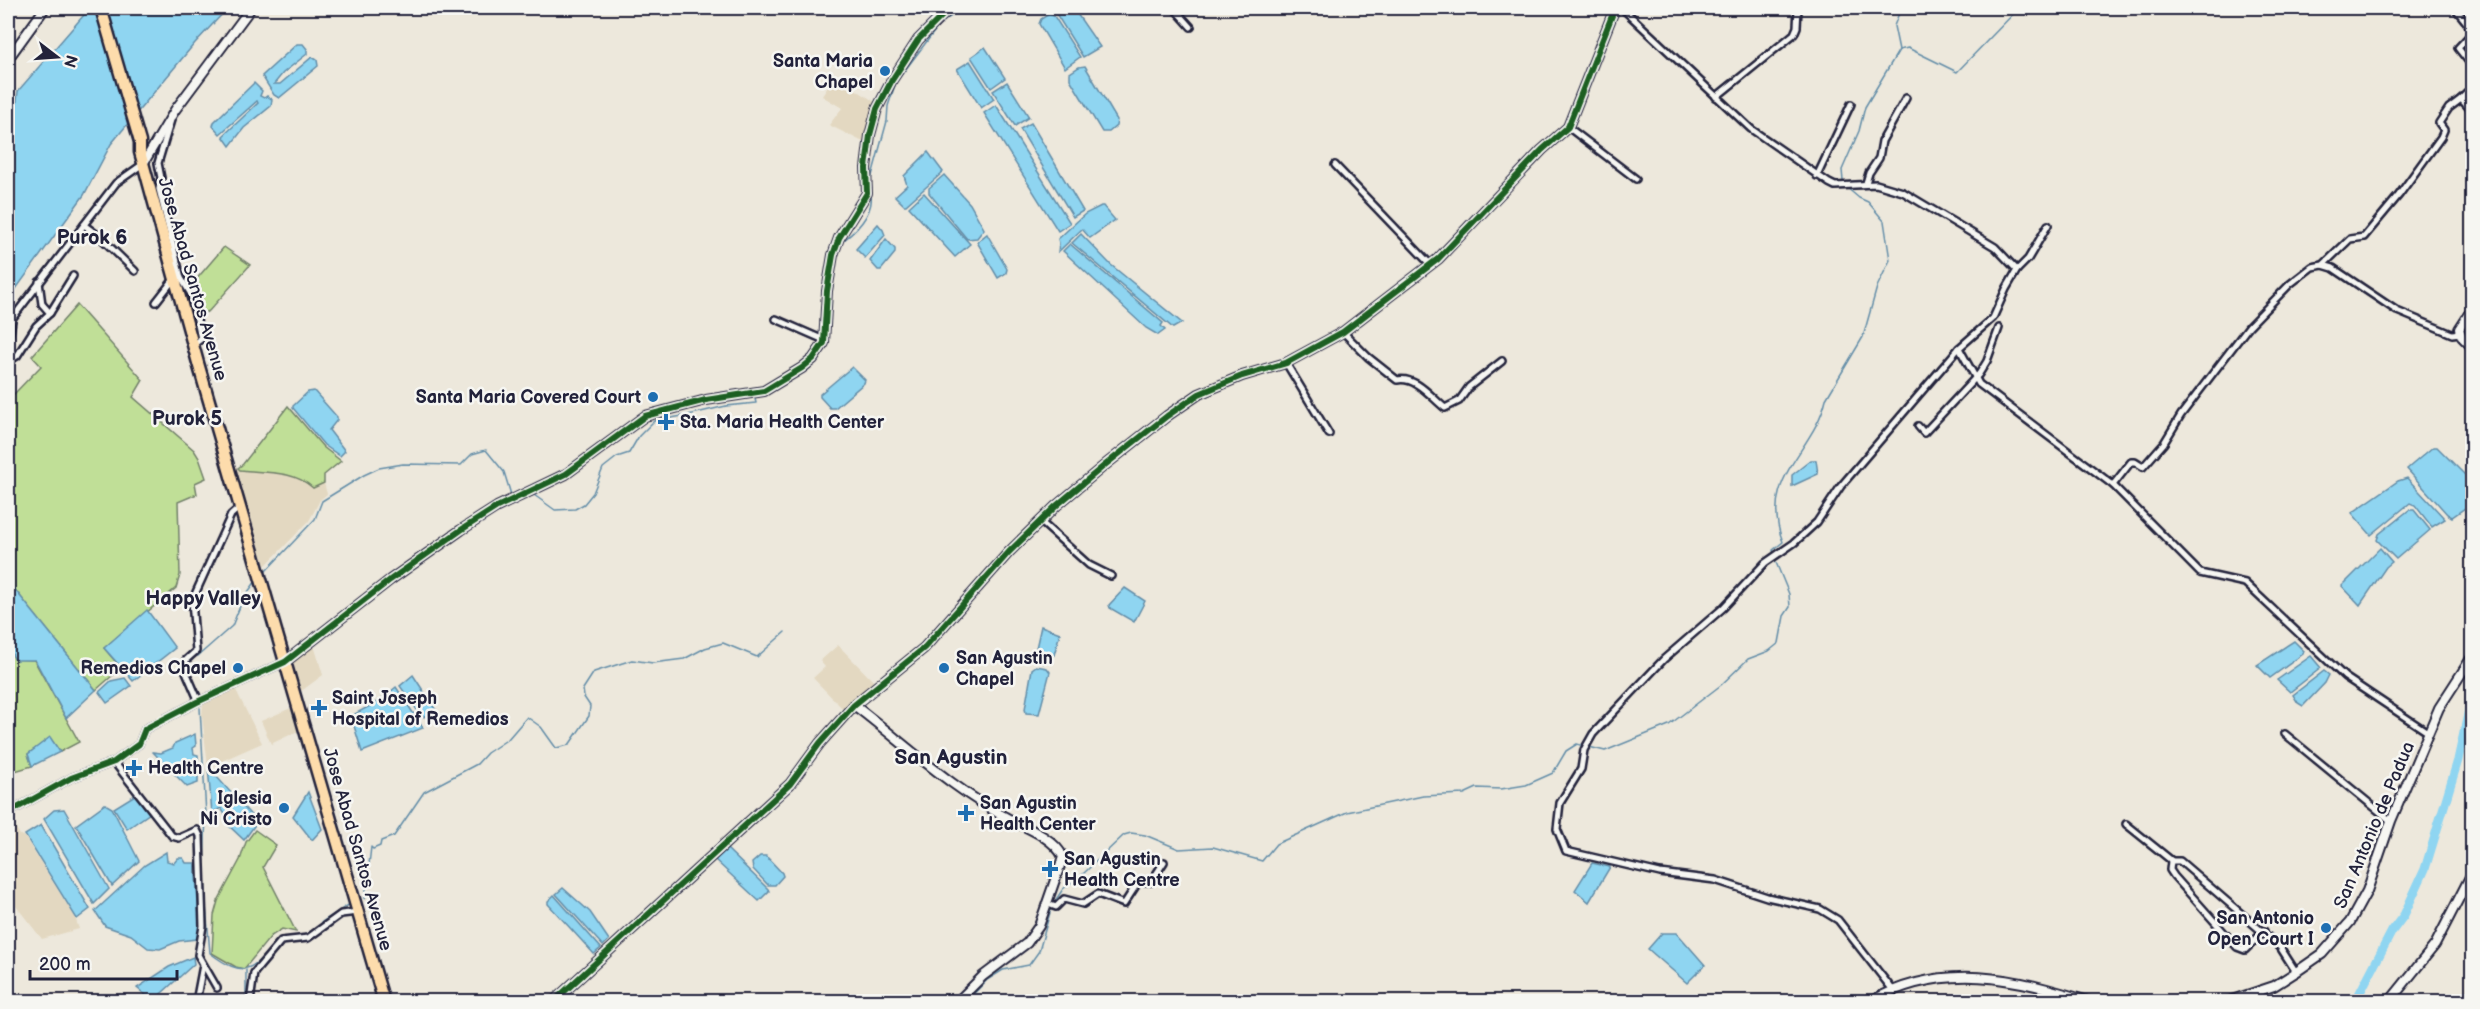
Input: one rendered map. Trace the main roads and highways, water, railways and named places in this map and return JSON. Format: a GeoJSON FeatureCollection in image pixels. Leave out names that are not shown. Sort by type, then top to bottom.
{"type":"FeatureCollection","features":[{"type":"Feature","properties":{"kind":"highway","name":"Jose Abad Santos Avenue"},"geometry":{"type":"LineString","coordinates":[[99,8],[140,142],[142,158],[193,345],[260,569],[384,1002]]}},
{"type":"Feature","properties":{"kind":"water"},"geometry":{"type":"Polygon","coordinates":[[[90,8],[228,8],[195,43],[111,144],[84,195],[8,300],[8,126],[16,109],[18,91],[90,8]]]}},
{"type":"Feature","properties":{"kind":"water"},"geometry":{"type":"Polygon","coordinates":[[[1062,8],[1073,8],[1100,47],[1083,57],[1055,12],[1062,8]]]}},
{"type":"Feature","properties":{"kind":"water"},"geometry":{"type":"Polygon","coordinates":[[[1049,14],[1054,16],[1080,57],[1065,68],[1039,24],[1041,19],[1049,14]]]}},
{"type":"Feature","properties":{"kind":"water"},"geometry":{"type":"Polygon","coordinates":[[[297,44],[303,44],[307,49],[307,54],[283,73],[274,84],[280,84],[312,57],[317,60],[318,66],[279,98],[274,95],[262,76],[297,44]]]}},
{"type":"Feature","properties":{"kind":"water"},"geometry":{"type":"Polygon","coordinates":[[[985,47],[1005,78],[991,88],[971,57],[985,47]]]}},
{"type":"Feature","properties":{"kind":"water"},"geometry":{"type":"Polygon","coordinates":[[[970,61],[994,99],[981,108],[957,69],[970,61]]]}},
{"type":"Feature","properties":{"kind":"water"},"geometry":{"type":"Polygon","coordinates":[[[1085,66],[1117,120],[1116,126],[1109,132],[1102,132],[1070,79],[1070,73],[1085,66]]]}},
{"type":"Feature","properties":{"kind":"water"},"geometry":{"type":"Polygon","coordinates":[[[1007,82],[1029,117],[1015,126],[993,91],[1007,82]]]}},
{"type":"Feature","properties":{"kind":"water"},"geometry":{"type":"Polygon","coordinates":[[[254,83],[262,91],[260,96],[272,99],[271,106],[244,128],[230,146],[223,136],[258,103],[257,101],[220,134],[213,126],[214,122],[254,83]]]}},
{"type":"Feature","properties":{"kind":"water"},"geometry":{"type":"Polygon","coordinates":[[[996,105],[1070,223],[1058,231],[984,113],[996,105]]]}},
{"type":"Feature","properties":{"kind":"water"},"geometry":{"type":"Polygon","coordinates":[[[1031,123],[1083,211],[1073,217],[1020,129],[1031,123]]]}},
{"type":"Feature","properties":{"kind":"water"},"geometry":{"type":"Polygon","coordinates":[[[928,152],[943,172],[904,205],[895,196],[907,185],[904,176],[928,152]]]}},
{"type":"Feature","properties":{"kind":"water"},"geometry":{"type":"Polygon","coordinates":[[[944,175],[970,204],[984,229],[977,238],[967,239],[929,193],[929,188],[944,175]]]}},
{"type":"Feature","properties":{"kind":"water"},"geometry":{"type":"Polygon","coordinates":[[[924,193],[970,244],[955,257],[909,207],[924,193]]]}},
{"type":"Feature","properties":{"kind":"water"},"geometry":{"type":"Polygon","coordinates":[[[1101,206],[1115,220],[1090,238],[1082,229],[1058,252],[1058,239],[1085,214],[1101,206]]]}},
{"type":"Feature","properties":{"kind":"water"},"geometry":{"type":"Polygon","coordinates":[[[878,224],[885,235],[865,258],[856,249],[878,224]]]}},
{"type":"Feature","properties":{"kind":"water"},"geometry":{"type":"Polygon","coordinates":[[[987,234],[1007,269],[1006,273],[998,278],[977,242],[987,234]]]}},
{"type":"Feature","properties":{"kind":"water"},"geometry":{"type":"Polygon","coordinates":[[[1081,234],[1111,265],[1182,323],[1173,328],[1072,243],[1081,234]]]}},
{"type":"Feature","properties":{"kind":"water"},"geometry":{"type":"Polygon","coordinates":[[[886,239],[895,249],[895,253],[881,270],[878,270],[870,261],[886,239]]]}},
{"type":"Feature","properties":{"kind":"water"},"geometry":{"type":"Polygon","coordinates":[[[1070,244],[1163,323],[1161,326],[1165,330],[1158,335],[1146,328],[1063,251],[1070,244]]]}},
{"type":"Feature","properties":{"kind":"water"},"geometry":{"type":"Polygon","coordinates":[[[852,367],[865,380],[864,383],[835,408],[830,408],[820,394],[852,367]]]}},
{"type":"Feature","properties":{"kind":"water"},"geometry":{"type":"Polygon","coordinates":[[[314,391],[337,417],[329,430],[345,451],[340,456],[324,445],[293,408],[308,392],[314,391]]]}},
{"type":"Feature","properties":{"kind":"water"},"geometry":{"type":"Polygon","coordinates":[[[2433,447],[2437,447],[2472,482],[2472,503],[2452,517],[2407,469],[2433,447]]]}},
{"type":"Feature","properties":{"kind":"water"},"geometry":{"type":"Polygon","coordinates":[[[1811,460],[1816,460],[1818,474],[1792,486],[1792,475],[1811,460]]]}},
{"type":"Feature","properties":{"kind":"water"},"geometry":{"type":"Polygon","coordinates":[[[2407,478],[2445,519],[2432,527],[2415,505],[2410,503],[2371,535],[2352,513],[2398,481],[2407,478]]]}},
{"type":"Feature","properties":{"kind":"water"},"geometry":{"type":"Polygon","coordinates":[[[2409,510],[2414,510],[2430,530],[2396,559],[2377,540],[2379,534],[2409,510]]]}},
{"type":"Feature","properties":{"kind":"water"},"geometry":{"type":"Polygon","coordinates":[[[2380,548],[2392,562],[2386,567],[2360,605],[2342,586],[2380,548]]]}},
{"type":"Feature","properties":{"kind":"water"},"geometry":{"type":"Polygon","coordinates":[[[12,586],[96,690],[66,718],[35,660],[15,660],[8,647],[8,590],[12,586]]]}},
{"type":"Feature","properties":{"kind":"water"},"geometry":{"type":"Polygon","coordinates":[[[1125,588],[1145,601],[1134,622],[1110,608],[1109,605],[1125,588]]]}},
{"type":"Feature","properties":{"kind":"water"},"geometry":{"type":"Polygon","coordinates":[[[147,610],[175,648],[133,681],[104,648],[147,610]]]}},
{"type":"Feature","properties":{"kind":"water"},"geometry":{"type":"Polygon","coordinates":[[[1041,626],[1060,633],[1054,655],[1044,663],[1034,657],[1041,626]]]}},
{"type":"Feature","properties":{"kind":"water"},"geometry":{"type":"Polygon","coordinates":[[[2294,641],[2304,651],[2303,654],[2270,678],[2257,665],[2294,641]]]}},
{"type":"Feature","properties":{"kind":"water"},"geometry":{"type":"Polygon","coordinates":[[[2311,656],[2321,668],[2290,692],[2277,680],[2311,656]]]}},
{"type":"Feature","properties":{"kind":"water"},"geometry":{"type":"Polygon","coordinates":[[[1036,666],[1047,668],[1050,672],[1039,714],[1026,713],[1025,709],[1032,669],[1036,666]]]}},
{"type":"Feature","properties":{"kind":"water"},"geometry":{"type":"Polygon","coordinates":[[[2324,671],[2329,675],[2325,683],[2303,706],[2298,703],[2293,695],[2324,671]]]}},
{"type":"Feature","properties":{"kind":"water"},"geometry":{"type":"Polygon","coordinates":[[[413,675],[439,715],[422,717],[400,686],[413,675]]]}},
{"type":"Feature","properties":{"kind":"water"},"geometry":{"type":"Polygon","coordinates":[[[125,678],[131,686],[107,703],[99,692],[111,681],[125,678]]]}},
{"type":"Feature","properties":{"kind":"water"},"geometry":{"type":"Polygon","coordinates":[[[396,687],[423,728],[362,752],[351,716],[379,701],[396,687]]]}},
{"type":"Feature","properties":{"kind":"water"},"geometry":{"type":"Polygon","coordinates":[[[195,734],[196,746],[193,748],[194,754],[198,755],[198,783],[187,787],[153,752],[161,753],[173,748],[175,743],[195,734]]]}},
{"type":"Feature","properties":{"kind":"water"},"geometry":{"type":"Polygon","coordinates":[[[50,737],[60,752],[32,766],[28,754],[50,737]]]}},
{"type":"Feature","properties":{"kind":"water"},"geometry":{"type":"Polygon","coordinates":[[[208,767],[257,822],[244,840],[226,823],[228,819],[221,808],[212,813],[208,767]]]}},
{"type":"Feature","properties":{"kind":"water"},"geometry":{"type":"Polygon","coordinates":[[[308,792],[322,829],[312,840],[293,816],[308,792]]]}},
{"type":"Feature","properties":{"kind":"water"},"geometry":{"type":"Polygon","coordinates":[[[135,795],[150,813],[127,829],[114,808],[135,795]]]}},
{"type":"Feature","properties":{"kind":"water"},"geometry":{"type":"Polygon","coordinates":[[[105,804],[112,808],[139,861],[112,886],[76,825],[105,804]]]}},
{"type":"Feature","properties":{"kind":"water"},"geometry":{"type":"Polygon","coordinates":[[[64,809],[109,889],[94,904],[44,819],[54,810],[64,809]]]}},
{"type":"Feature","properties":{"kind":"water"},"geometry":{"type":"Polygon","coordinates":[[[41,825],[90,909],[77,919],[25,835],[41,825]]]}},
{"type":"Feature","properties":{"kind":"water"},"geometry":{"type":"Polygon","coordinates":[[[723,849],[727,849],[768,889],[769,891],[759,901],[715,860],[723,849]]]}},
{"type":"Feature","properties":{"kind":"water"},"geometry":{"type":"Polygon","coordinates":[[[166,852],[167,861],[174,863],[178,858],[183,858],[186,863],[195,863],[200,931],[197,939],[179,941],[160,949],[148,948],[131,935],[105,926],[95,911],[145,865],[166,852]]]}},
{"type":"Feature","properties":{"kind":"water"},"geometry":{"type":"Polygon","coordinates":[[[760,856],[766,856],[782,873],[783,876],[775,885],[768,885],[753,869],[752,863],[760,856]]]}},
{"type":"Feature","properties":{"kind":"water"},"geometry":{"type":"Polygon","coordinates":[[[1592,863],[1610,867],[1589,902],[1575,890],[1592,863]]]}},
{"type":"Feature","properties":{"kind":"water"},"geometry":{"type":"Polygon","coordinates":[[[563,888],[590,912],[609,940],[603,946],[556,894],[563,888]]]}},
{"type":"Feature","properties":{"kind":"water"},"geometry":{"type":"Polygon","coordinates":[[[554,895],[601,948],[594,954],[548,904],[554,895]]]}},
{"type":"Feature","properties":{"kind":"water"},"geometry":{"type":"Polygon","coordinates":[[[1662,933],[1677,933],[1705,965],[1687,983],[1648,949],[1662,933]]]}},
{"type":"Feature","properties":{"kind":"water"},"geometry":{"type":"Polygon","coordinates":[[[193,957],[194,964],[153,1001],[137,988],[169,967],[193,957]]]}},
{"type":"Feature","properties":{"kind":"waterway"},"geometry":{"type":"LineString","coordinates":[[870,183],[896,82],[940,24],[963,8]]}},
{"type":"Feature","properties":{"kind":"waterway"},"geometry":{"type":"LineString","coordinates":[[1899,50],[1894,26],[1901,8]]}},
{"type":"Feature","properties":{"kind":"waterway"},"geometry":{"type":"LineString","coordinates":[[1843,181],[1842,170],[1859,131],[1865,107],[1899,50],[1908,48],[1957,72],[2019,8]]}},
{"type":"Feature","properties":{"kind":"waterway"},"geometry":{"type":"LineString","coordinates":[[1774,554],[1773,550],[1783,542],[1777,520],[1777,500],[1782,483],[1820,418],[1826,399],[1863,337],[1877,287],[1890,260],[1884,221],[1868,202],[1846,187]]}},
{"type":"Feature","properties":{"kind":"waterway"},"geometry":{"type":"LineString","coordinates":[[843,241],[854,232],[867,214],[871,194]]}},
{"type":"Feature","properties":{"kind":"waterway"},"geometry":{"type":"LineString","coordinates":[[515,502],[534,495],[555,510],[575,509],[584,504],[593,493],[603,468],[617,457],[629,453],[639,436],[654,421],[726,406],[756,403],[754,395]]}},
{"type":"Feature","properties":{"kind":"waterway"},"geometry":{"type":"LineString","coordinates":[[264,573],[315,519],[322,501],[379,468],[403,464],[461,465],[472,454],[486,450],[504,472],[512,498]]}},
{"type":"Feature","properties":{"kind":"waterway"},"geometry":{"type":"LineString","coordinates":[[1589,747],[1605,751],[1669,725],[1721,685],[1748,659],[1769,651],[1779,643],[1784,616],[1790,607],[1789,594],[1775,560]]}},
{"type":"Feature","properties":{"kind":"waterway"},"geometry":{"type":"LineString","coordinates":[[194,656],[198,656],[232,626],[243,599],[256,581]]}},
{"type":"Feature","properties":{"kind":"waterway"},"geometry":{"type":"LineString","coordinates":[[365,899],[371,847],[373,849],[380,846],[381,841],[394,836],[424,792],[477,764],[487,753],[508,739],[527,717],[541,727],[556,748],[569,745],[589,716],[590,706],[584,697],[583,689],[594,672],[632,660],[653,663],[684,659],[705,648],[723,643],[757,657],[785,632]]}},
{"type":"Feature","properties":{"kind":"waterway"},"geometry":{"type":"LineString","coordinates":[[188,669],[194,684]]}},
{"type":"Feature","properties":{"kind":"waterway"},"geometry":{"type":"LineString","coordinates":[[2355,1002],[2392,931],[2404,915],[2425,869],[2458,760],[2472,696]]}},
{"type":"Feature","properties":{"kind":"waterway"},"geometry":{"type":"LineString","coordinates":[[200,708],[206,815],[204,865]]}},
{"type":"Feature","properties":{"kind":"waterway"},"geometry":{"type":"LineString","coordinates":[[1053,904],[1063,889],[1083,874],[1124,835],[1131,833],[1145,835],[1179,849],[1213,847],[1262,861],[1276,844],[1347,812],[1423,796],[1464,794],[1477,788],[1501,789],[1526,785],[1553,773],[1566,751],[1577,744],[1584,746]]}},
{"type":"Feature","properties":{"kind":"waterway"},"geometry":{"type":"LineString","coordinates":[[205,894],[210,953],[232,967],[248,968],[255,964],[278,939],[293,937]]}},
{"type":"Feature","properties":{"kind":"waterway"},"geometry":{"type":"LineString","coordinates":[[319,928],[322,922],[350,904]]}},
{"type":"Feature","properties":{"kind":"waterway"},"geometry":{"type":"LineString","coordinates":[[966,1002],[987,980],[1003,970],[1029,965],[1039,951],[1051,909]]}},
{"type":"Feature","properties":{"kind":"waterway"},"geometry":{"type":"LineString","coordinates":[[300,936],[313,932]]}},
{"type":"Feature","properties":{"kind":"waterway"},"geometry":{"type":"LineString","coordinates":[[246,970],[246,1002]]}},
{"type":"Feature","properties":{"kind":"place","name":"Santa Maria Chapel"},"geometry":{"type":"Point","coordinates":[885,71]}},
{"type":"Feature","properties":{"kind":"place","name":"Santa Maria Covered Court"},"geometry":{"type":"Point","coordinates":[653,397]}},
{"type":"Feature","properties":{"kind":"place","name":"Sta. Maria Health Center"},"geometry":{"type":"Point","coordinates":[666,422]}},
{"type":"Feature","properties":{"kind":"place","name":"Remedios Chapel"},"geometry":{"type":"Point","coordinates":[238,668]}},
{"type":"Feature","properties":{"kind":"place","name":"San Agustin Chapel"},"geometry":{"type":"Point","coordinates":[944,668]}},
{"type":"Feature","properties":{"kind":"place","name":"Saint Joseph Hospital of Remedios"},"geometry":{"type":"Point","coordinates":[319,708]}},
{"type":"Feature","properties":{"kind":"place","name":"Health Centre"},"geometry":{"type":"Point","coordinates":[134,768]}},
{"type":"Feature","properties":{"kind":"place","name":"Iglesia Ni Cristo"},"geometry":{"type":"Point","coordinates":[284,808]}},
{"type":"Feature","properties":{"kind":"place","name":"San Agustin Health Center"},"geometry":{"type":"Point","coordinates":[966,813]}},
{"type":"Feature","properties":{"kind":"place","name":"San Agustin Health Centre"},"geometry":{"type":"Point","coordinates":[1050,869]}},
{"type":"Feature","properties":{"kind":"place","name":"San Antonio Open Court I"},"geometry":{"type":"Point","coordinates":[2326,928]}},
{"type":"Feature","properties":{"kind":"district","name":"Purok 6"},"geometry":{"type":"Point","coordinates":[92,237]}},
{"type":"Feature","properties":{"kind":"district","name":"Purok 5"},"geometry":{"type":"Point","coordinates":[187,418]}},
{"type":"Feature","properties":{"kind":"district","name":"Happy Valley"},"geometry":{"type":"Point","coordinates":[203,598]}},
{"type":"Feature","properties":{"kind":"district","name":"San Agustin"},"geometry":{"type":"Point","coordinates":[951,757]}}]}
